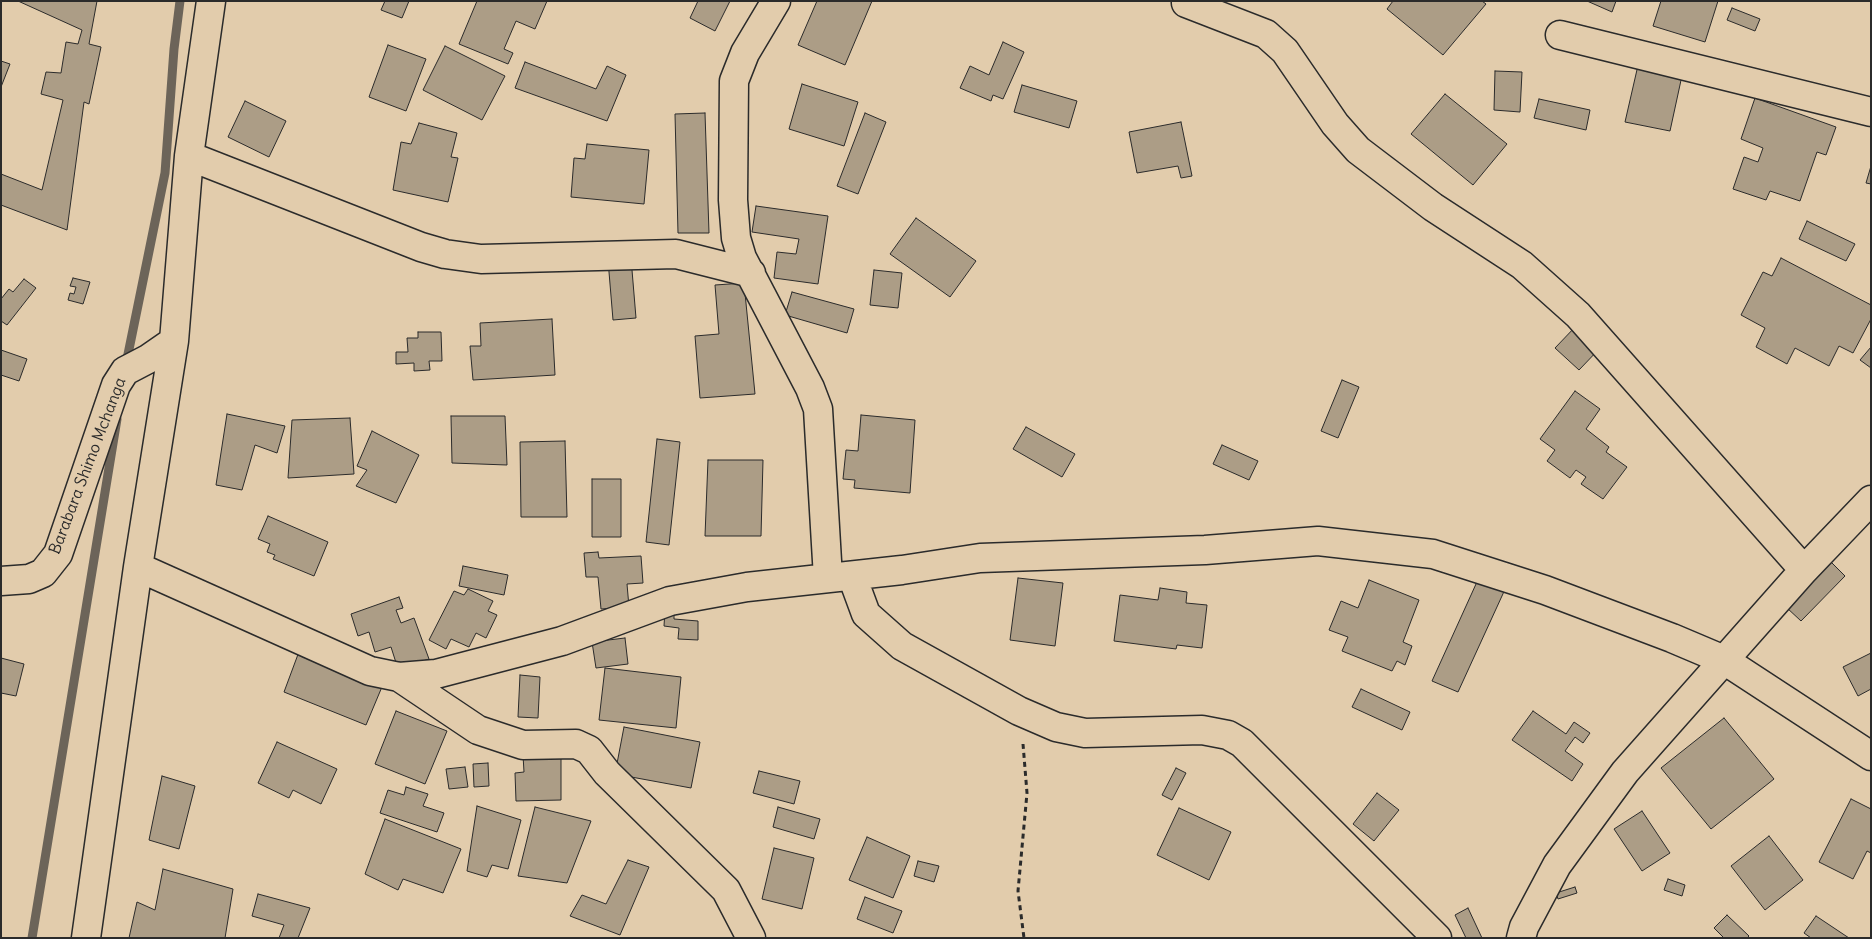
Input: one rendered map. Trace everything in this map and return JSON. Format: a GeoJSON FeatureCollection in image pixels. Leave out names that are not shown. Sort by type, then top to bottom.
{"type":"FeatureCollection","features":[{"type":"Feature","properties":{"kind":"street"},"geometry":{"type":"LineString","coordinates":[[86,938],[138,567],[174,341],[189,156],[211,1]]}},
{"type":"Feature","properties":{"kind":"street"},"geometry":{"type":"LineString","coordinates":[[776,1],[745,53],[734,81],[733,200],[736,238],[742,258],[810,388],[818,409],[840,577],[866,614],[880,629],[902,646],[1019,711],[1056,727],[1085,733],[1202,730],[1228,735],[1242,743],[1437,938]]}},
{"type":"Feature","properties":{"kind":"street"},"geometry":{"type":"LineString","coordinates":[[1186,3],[1266,34],[1285,51],[1330,118],[1358,150],[1440,212],[1522,265],[1578,315],[1804,570]]}},
{"type":"Feature","properties":{"kind":"street"},"geometry":{"type":"LineString","coordinates":[[1560,35],[1871,112]]}},
{"type":"Feature","properties":{"kind":"street"},"geometry":{"type":"LineString","coordinates":[[189,156],[421,247],[445,254],[481,259],[676,254],[751,273]]}},
{"type":"Feature","properties":{"kind":"street","name":"Barabara Shimo Mchanga"},"geometry":{"type":"LineString","coordinates":[[1,581],[29,579],[43,573],[58,554],[116,385],[125,371],[148,359],[174,341]]}},
{"type":"Feature","properties":{"kind":"street"},"geometry":{"type":"LineString","coordinates":[[1521,938],[1524,926],[1557,865],[1625,772],[1804,570],[1871,500]]}},
{"type":"Feature","properties":{"kind":"street"},"geometry":{"type":"LineString","coordinates":[[138,567],[370,671],[399,677],[436,674],[562,641],[670,601],[747,587],[840,577],[980,558],[1195,551],[1318,541],[1433,554],[1545,590],[1672,638],[1724,660],[1871,756]]}},
{"type":"Feature","properties":{"kind":"street"},"geometry":{"type":"LineString","coordinates":[[399,677],[478,730],[523,745],[576,744],[589,750],[607,773],[726,890],[751,938]]}},
{"type":"Feature","properties":{"kind":"path"},"geometry":{"type":"LineString","coordinates":[[1019,711],[1027,793],[1018,891],[1024,938]]}},
{"type":"Feature","properties":{"kind":"building"},"geometry":{"type":"Polygon","coordinates":[[[18,1],[97,1],[89,44],[101,47],[89,104],[84,102],[67,230],[1,205],[1,174],[42,190],[63,100],[41,94],[46,72],[61,73],[66,42],[78,44],[82,30],[18,1]]]}},
{"type":"Feature","properties":{"kind":"building"},"geometry":{"type":"Polygon","coordinates":[[[385,1],[409,1],[402,18],[381,10],[385,1]]]}},
{"type":"Feature","properties":{"kind":"building"},"geometry":{"type":"Polygon","coordinates":[[[477,1],[547,1],[535,29],[516,21],[504,49],[513,53],[508,64],[459,44],[477,1]]]}},
{"type":"Feature","properties":{"kind":"building"},"geometry":{"type":"Polygon","coordinates":[[[698,1],[730,1],[715,31],[690,18],[698,1]]]}},
{"type":"Feature","properties":{"kind":"building"},"geometry":{"type":"Polygon","coordinates":[[[817,1],[872,1],[845,65],[798,45],[817,1]]]}},
{"type":"Feature","properties":{"kind":"building"},"geometry":{"type":"Polygon","coordinates":[[[1393,1],[1482,1],[1486,4],[1443,55],[1387,9],[1393,1]]]}},
{"type":"Feature","properties":{"kind":"building"},"geometry":{"type":"Polygon","coordinates":[[[1587,1],[1616,1],[1612,12],[1587,1]]]}},
{"type":"Feature","properties":{"kind":"building"},"geometry":{"type":"Polygon","coordinates":[[[1661,1],[1718,1],[1705,42],[1653,26],[1661,1]]]}},
{"type":"Feature","properties":{"kind":"building"},"geometry":{"type":"Polygon","coordinates":[[[1732,8],[1760,19],[1755,31],[1727,20],[1732,8]]]}},
{"type":"Feature","properties":{"kind":"building"},"geometry":{"type":"Polygon","coordinates":[[[1003,42],[1024,52],[1003,99],[993,95],[991,101],[960,88],[970,66],[989,75],[1003,42]]]}},
{"type":"Feature","properties":{"kind":"building"},"geometry":{"type":"Polygon","coordinates":[[[388,45],[426,59],[406,111],[369,97],[388,45]]]}},
{"type":"Feature","properties":{"kind":"building"},"geometry":{"type":"Polygon","coordinates":[[[445,46],[505,76],[482,120],[423,90],[445,46]]]}},
{"type":"Feature","properties":{"kind":"building"},"geometry":{"type":"Polygon","coordinates":[[[1,61],[10,64],[1,87],[1,61]]]}},
{"type":"Feature","properties":{"kind":"building"},"geometry":{"type":"Polygon","coordinates":[[[1639,61],[1683,71],[1670,131],[1625,122],[1639,61]]]}},
{"type":"Feature","properties":{"kind":"building"},"geometry":{"type":"Polygon","coordinates":[[[525,62],[596,89],[607,66],[626,75],[607,121],[515,88],[525,62]]]}},
{"type":"Feature","properties":{"kind":"building"},"geometry":{"type":"Polygon","coordinates":[[[1495,71],[1522,72],[1520,112],[1494,110],[1495,71]]]}},
{"type":"Feature","properties":{"kind":"building"},"geometry":{"type":"Polygon","coordinates":[[[802,84],[858,102],[844,146],[789,129],[802,84]]]}},
{"type":"Feature","properties":{"kind":"building"},"geometry":{"type":"Polygon","coordinates":[[[1022,85],[1077,101],[1069,128],[1014,112],[1022,85]]]}},
{"type":"Feature","properties":{"kind":"building"},"geometry":{"type":"Polygon","coordinates":[[[1445,94],[1507,144],[1473,185],[1411,134],[1445,94]]]}},
{"type":"Feature","properties":{"kind":"building"},"geometry":{"type":"Polygon","coordinates":[[[1755,98],[1836,127],[1826,155],[1817,152],[1800,201],[1770,191],[1766,200],[1733,189],[1744,157],[1758,162],[1763,148],[1741,139],[1755,98]]]}},
{"type":"Feature","properties":{"kind":"building"},"geometry":{"type":"Polygon","coordinates":[[[1539,99],[1590,110],[1586,130],[1534,118],[1539,99]]]}},
{"type":"Feature","properties":{"kind":"building"},"geometry":{"type":"Polygon","coordinates":[[[245,101],[286,121],[269,157],[228,137],[245,101]]]}},
{"type":"Feature","properties":{"kind":"building"},"geometry":{"type":"Polygon","coordinates":[[[705,113],[709,233],[678,233],[675,114],[705,113]]]}},
{"type":"Feature","properties":{"kind":"building"},"geometry":{"type":"Polygon","coordinates":[[[865,113],[886,122],[858,194],[837,186],[865,113]]]}},
{"type":"Feature","properties":{"kind":"building"},"geometry":{"type":"Polygon","coordinates":[[[1181,122],[1192,176],[1181,178],[1178,166],[1137,173],[1129,132],[1181,122]]]}},
{"type":"Feature","properties":{"kind":"building"},"geometry":{"type":"Polygon","coordinates":[[[419,123],[457,133],[451,157],[458,158],[448,202],[393,190],[401,142],[411,144],[419,123]]]}},
{"type":"Feature","properties":{"kind":"building"},"geometry":{"type":"Polygon","coordinates":[[[587,144],[649,150],[644,204],[571,197],[574,158],[585,159],[587,144]]]}},
{"type":"Feature","properties":{"kind":"building"},"geometry":{"type":"Polygon","coordinates":[[[1871,166],[1871,184],[1866,183],[1871,166]]]}},
{"type":"Feature","properties":{"kind":"building"},"geometry":{"type":"Polygon","coordinates":[[[756,206],[828,216],[818,284],[774,278],[777,252],[796,254],[799,239],[752,232],[756,206]]]}},
{"type":"Feature","properties":{"kind":"building"},"geometry":{"type":"Polygon","coordinates":[[[916,218],[976,261],[950,297],[890,254],[916,218]]]}},
{"type":"Feature","properties":{"kind":"building"},"geometry":{"type":"Polygon","coordinates":[[[1807,221],[1855,244],[1846,261],[1799,239],[1807,221]]]}},
{"type":"Feature","properties":{"kind":"building"},"geometry":{"type":"Polygon","coordinates":[[[631,258],[636,318],[613,320],[608,260],[631,258]]]}},
{"type":"Feature","properties":{"kind":"building"},"geometry":{"type":"Polygon","coordinates":[[[1781,258],[1871,305],[1871,319],[1853,353],[1839,346],[1829,366],[1795,348],[1787,364],[1756,347],[1765,328],[1741,315],[1763,272],[1772,276],[1781,258]]]}},
{"type":"Feature","properties":{"kind":"building"},"geometry":{"type":"Polygon","coordinates":[[[874,270],[902,273],[898,308],[870,305],[874,270]]]}},
{"type":"Feature","properties":{"kind":"building"},"geometry":{"type":"Polygon","coordinates":[[[73,278],[90,282],[83,304],[68,300],[70,293],[74,294],[76,287],[70,286],[73,278]]]}},
{"type":"Feature","properties":{"kind":"building"},"geometry":{"type":"Polygon","coordinates":[[[24,279],[36,288],[7,325],[1,321],[1,299],[9,289],[13,292],[24,279]]]}},
{"type":"Feature","properties":{"kind":"building"},"geometry":{"type":"Polygon","coordinates":[[[744,283],[755,394],[700,398],[695,336],[719,334],[715,285],[744,283]]]}},
{"type":"Feature","properties":{"kind":"building"},"geometry":{"type":"Polygon","coordinates":[[[792,292],[854,309],[847,333],[785,315],[792,292]]]}},
{"type":"Feature","properties":{"kind":"building"},"geometry":{"type":"Polygon","coordinates":[[[552,319],[555,375],[473,380],[470,346],[481,346],[480,323],[552,319]]]}},
{"type":"Feature","properties":{"kind":"building"},"geometry":{"type":"Polygon","coordinates":[[[1577,325],[1601,347],[1579,370],[1555,348],[1577,325]]]}},
{"type":"Feature","properties":{"kind":"building"},"geometry":{"type":"Polygon","coordinates":[[[418,332],[441,332],[442,361],[429,361],[430,370],[414,371],[414,363],[396,364],[396,352],[408,352],[407,338],[418,338],[418,332]]]}},
{"type":"Feature","properties":{"kind":"building"},"geometry":{"type":"Polygon","coordinates":[[[1871,347],[1871,368],[1860,360],[1871,347]]]}},
{"type":"Feature","properties":{"kind":"building"},"geometry":{"type":"Polygon","coordinates":[[[1,350],[27,359],[19,381],[1,375],[1,350]]]}},
{"type":"Feature","properties":{"kind":"building"},"geometry":{"type":"Polygon","coordinates":[[[1342,380],[1359,387],[1338,438],[1321,431],[1342,380]]]}},
{"type":"Feature","properties":{"kind":"building"},"geometry":{"type":"Polygon","coordinates":[[[1575,391],[1600,409],[1586,429],[1609,447],[1606,452],[1627,467],[1603,499],[1581,484],[1586,477],[1576,470],[1570,478],[1547,461],[1555,450],[1540,439],[1575,391]]]}},
{"type":"Feature","properties":{"kind":"building"},"geometry":{"type":"Polygon","coordinates":[[[227,414],[285,426],[277,453],[255,445],[242,490],[216,485],[227,414]]]}},
{"type":"Feature","properties":{"kind":"building"},"geometry":{"type":"Polygon","coordinates":[[[861,415],[915,420],[910,493],[854,488],[855,480],[843,479],[846,450],[858,451],[861,415]]]}},
{"type":"Feature","properties":{"kind":"building"},"geometry":{"type":"Polygon","coordinates":[[[451,416],[505,416],[507,465],[452,463],[451,416]]]}},
{"type":"Feature","properties":{"kind":"building"},"geometry":{"type":"Polygon","coordinates":[[[350,418],[354,474],[288,478],[292,420],[350,418]]]}},
{"type":"Feature","properties":{"kind":"building"},"geometry":{"type":"Polygon","coordinates":[[[1026,427],[1075,454],[1062,477],[1013,449],[1026,427]]]}},
{"type":"Feature","properties":{"kind":"building"},"geometry":{"type":"Polygon","coordinates":[[[372,431],[419,455],[396,503],[356,486],[367,470],[357,466],[372,431]]]}},
{"type":"Feature","properties":{"kind":"building"},"geometry":{"type":"Polygon","coordinates":[[[657,439],[680,442],[669,545],[646,542],[657,439]]]}},
{"type":"Feature","properties":{"kind":"building"},"geometry":{"type":"Polygon","coordinates":[[[565,441],[567,517],[521,517],[520,442],[565,441]]]}},
{"type":"Feature","properties":{"kind":"building"},"geometry":{"type":"Polygon","coordinates":[[[1222,445],[1258,461],[1249,480],[1213,464],[1222,445]]]}},
{"type":"Feature","properties":{"kind":"building"},"geometry":{"type":"Polygon","coordinates":[[[708,460],[763,460],[761,536],[705,536],[708,460]]]}},
{"type":"Feature","properties":{"kind":"building"},"geometry":{"type":"Polygon","coordinates":[[[592,479],[621,479],[621,537],[592,537],[592,479]]]}},
{"type":"Feature","properties":{"kind":"building"},"geometry":{"type":"Polygon","coordinates":[[[268,516],[328,542],[314,576],[273,559],[275,555],[267,552],[270,544],[258,539],[268,516]]]}},
{"type":"Feature","properties":{"kind":"building"},"geometry":{"type":"Polygon","coordinates":[[[598,552],[599,558],[641,556],[643,583],[627,584],[629,607],[601,609],[598,577],[586,577],[584,553],[598,552]]]}},
{"type":"Feature","properties":{"kind":"building"},"geometry":{"type":"Polygon","coordinates":[[[1831,562],[1845,576],[1801,621],[1786,607],[1831,562]]]}},
{"type":"Feature","properties":{"kind":"building"},"geometry":{"type":"Polygon","coordinates":[[[463,566],[508,575],[504,595],[459,586],[463,566]]]}},
{"type":"Feature","properties":{"kind":"building"},"geometry":{"type":"Polygon","coordinates":[[[1481,573],[1507,585],[1458,692],[1432,681],[1481,573]]]}},
{"type":"Feature","properties":{"kind":"building"},"geometry":{"type":"Polygon","coordinates":[[[1018,578],[1063,583],[1055,646],[1010,640],[1018,578]]]}},
{"type":"Feature","properties":{"kind":"building"},"geometry":{"type":"Polygon","coordinates":[[[1369,580],[1419,600],[1403,642],[1412,646],[1405,665],[1397,661],[1392,671],[1342,651],[1348,637],[1329,630],[1341,601],[1358,608],[1369,580]]]}},
{"type":"Feature","properties":{"kind":"building"},"geometry":{"type":"Polygon","coordinates":[[[1160,588],[1187,592],[1186,603],[1207,605],[1202,648],[1177,645],[1176,649],[1114,641],[1120,595],[1158,600],[1160,588]]]}},
{"type":"Feature","properties":{"kind":"building"},"geometry":{"type":"Polygon","coordinates":[[[468,589],[493,601],[488,611],[497,615],[486,638],[476,633],[469,647],[451,639],[446,649],[429,640],[454,591],[464,595],[468,589]]]}},
{"type":"Feature","properties":{"kind":"building"},"geometry":{"type":"Polygon","coordinates":[[[399,597],[403,608],[396,610],[401,623],[414,618],[429,659],[398,669],[391,647],[375,652],[369,632],[358,636],[351,614],[399,597]]]}},
{"type":"Feature","properties":{"kind":"building"},"geometry":{"type":"Polygon","coordinates":[[[665,610],[674,611],[674,619],[698,621],[698,640],[678,639],[679,628],[664,626],[665,610]]]}},
{"type":"Feature","properties":{"kind":"building"},"geometry":{"type":"Polygon","coordinates":[[[625,638],[628,664],[596,668],[592,642],[625,638]]]}},
{"type":"Feature","properties":{"kind":"building"},"geometry":{"type":"Polygon","coordinates":[[[300,649],[384,682],[366,725],[284,692],[300,649]]]}},
{"type":"Feature","properties":{"kind":"building"},"geometry":{"type":"Polygon","coordinates":[[[1871,653],[1871,689],[1858,696],[1843,667],[1871,653]]]}},
{"type":"Feature","properties":{"kind":"building"},"geometry":{"type":"Polygon","coordinates":[[[1,658],[24,664],[16,696],[1,693],[1,658]]]}},
{"type":"Feature","properties":{"kind":"building"},"geometry":{"type":"Polygon","coordinates":[[[605,668],[681,677],[676,728],[599,720],[605,668]]]}},
{"type":"Feature","properties":{"kind":"building"},"geometry":{"type":"Polygon","coordinates":[[[520,675],[540,677],[538,718],[518,717],[520,675]]]}},
{"type":"Feature","properties":{"kind":"building"},"geometry":{"type":"Polygon","coordinates":[[[1361,689],[1410,712],[1402,730],[1352,707],[1361,689]]]}},
{"type":"Feature","properties":{"kind":"building"},"geometry":{"type":"Polygon","coordinates":[[[396,711],[447,731],[425,784],[375,764],[396,711]]]}},
{"type":"Feature","properties":{"kind":"building"},"geometry":{"type":"Polygon","coordinates":[[[1533,711],[1566,734],[1574,722],[1590,733],[1583,743],[1575,737],[1565,751],[1583,764],[1572,781],[1512,740],[1533,711]]]}},
{"type":"Feature","properties":{"kind":"building"},"geometry":{"type":"Polygon","coordinates":[[[1724,718],[1774,779],[1711,829],[1661,768],[1724,718]]]}},
{"type":"Feature","properties":{"kind":"building"},"geometry":{"type":"Polygon","coordinates":[[[624,727],[700,742],[691,788],[615,774],[624,727]]]}},
{"type":"Feature","properties":{"kind":"building"},"geometry":{"type":"Polygon","coordinates":[[[277,742],[337,769],[321,804],[293,790],[289,798],[258,783],[277,742]]]}},
{"type":"Feature","properties":{"kind":"building"},"geometry":{"type":"Polygon","coordinates":[[[523,755],[561,755],[561,800],[516,801],[515,773],[524,772],[523,755]]]}},
{"type":"Feature","properties":{"kind":"building"},"geometry":{"type":"Polygon","coordinates":[[[488,763],[489,786],[474,787],[473,764],[488,763]]]}},
{"type":"Feature","properties":{"kind":"building"},"geometry":{"type":"Polygon","coordinates":[[[465,767],[468,787],[449,789],[446,769],[465,767]]]}},
{"type":"Feature","properties":{"kind":"building"},"geometry":{"type":"Polygon","coordinates":[[[1176,768],[1186,773],[1172,800],[1162,795],[1176,768]]]}},
{"type":"Feature","properties":{"kind":"building"},"geometry":{"type":"Polygon","coordinates":[[[759,771],[800,781],[794,804],[753,793],[759,771]]]}},
{"type":"Feature","properties":{"kind":"building"},"geometry":{"type":"Polygon","coordinates":[[[162,776],[195,786],[179,849],[149,840],[162,776]]]}},
{"type":"Feature","properties":{"kind":"building"},"geometry":{"type":"Polygon","coordinates":[[[406,787],[428,794],[423,806],[444,813],[437,832],[380,813],[388,790],[404,795],[406,787]]]}},
{"type":"Feature","properties":{"kind":"building"},"geometry":{"type":"Polygon","coordinates":[[[1377,793],[1399,810],[1374,841],[1353,824],[1377,793]]]}},
{"type":"Feature","properties":{"kind":"building"},"geometry":{"type":"Polygon","coordinates":[[[1851,799],[1871,809],[1871,853],[1867,851],[1853,879],[1819,862],[1851,799]]]}},
{"type":"Feature","properties":{"kind":"building"},"geometry":{"type":"Polygon","coordinates":[[[477,806],[521,820],[508,869],[492,865],[487,877],[467,871],[477,806]]]}},
{"type":"Feature","properties":{"kind":"building"},"geometry":{"type":"Polygon","coordinates":[[[535,807],[591,821],[567,883],[518,876],[535,807]]]}},
{"type":"Feature","properties":{"kind":"building"},"geometry":{"type":"Polygon","coordinates":[[[778,807],[820,819],[814,839],[773,827],[778,807]]]}},
{"type":"Feature","properties":{"kind":"building"},"geometry":{"type":"Polygon","coordinates":[[[1179,808],[1231,832],[1209,880],[1157,855],[1179,808]]]}},
{"type":"Feature","properties":{"kind":"building"},"geometry":{"type":"Polygon","coordinates":[[[1642,811],[1670,853],[1642,871],[1614,829],[1642,811]]]}},
{"type":"Feature","properties":{"kind":"building"},"geometry":{"type":"Polygon","coordinates":[[[385,819],[461,849],[443,893],[403,879],[398,890],[365,874],[385,819]]]}},
{"type":"Feature","properties":{"kind":"building"},"geometry":{"type":"Polygon","coordinates":[[[1769,836],[1803,880],[1765,910],[1731,866],[1769,836]]]}},
{"type":"Feature","properties":{"kind":"building"},"geometry":{"type":"Polygon","coordinates":[[[867,837],[910,856],[893,898],[849,880],[867,837]]]}},
{"type":"Feature","properties":{"kind":"building"},"geometry":{"type":"Polygon","coordinates":[[[774,848],[814,858],[802,909],[762,899],[774,848]]]}},
{"type":"Feature","properties":{"kind":"building"},"geometry":{"type":"Polygon","coordinates":[[[628,860],[649,867],[620,935],[570,916],[582,895],[606,904],[628,860]]]}},
{"type":"Feature","properties":{"kind":"building"},"geometry":{"type":"Polygon","coordinates":[[[918,861],[939,866],[934,882],[914,876],[918,861]]]}},
{"type":"Feature","properties":{"kind":"building"},"geometry":{"type":"Polygon","coordinates":[[[163,869],[233,889],[225,938],[129,938],[137,902],[155,910],[163,869]]]}},
{"type":"Feature","properties":{"kind":"building"},"geometry":{"type":"Polygon","coordinates":[[[1668,879],[1685,885],[1682,896],[1664,890],[1668,879]]]}},
{"type":"Feature","properties":{"kind":"building"},"geometry":{"type":"Polygon","coordinates":[[[1575,887],[1577,893],[1558,899],[1556,893],[1575,887]]]}},
{"type":"Feature","properties":{"kind":"building"},"geometry":{"type":"Polygon","coordinates":[[[258,894],[310,908],[298,938],[279,938],[284,925],[252,916],[258,894]]]}},
{"type":"Feature","properties":{"kind":"building"},"geometry":{"type":"Polygon","coordinates":[[[865,897],[902,911],[893,933],[857,919],[865,897]]]}},
{"type":"Feature","properties":{"kind":"building"},"geometry":{"type":"Polygon","coordinates":[[[1468,908],[1482,938],[1466,938],[1455,915],[1468,908]]]}},
{"type":"Feature","properties":{"kind":"building"},"geometry":{"type":"Polygon","coordinates":[[[1727,915],[1749,936],[1747,938],[1724,938],[1714,928],[1727,915]]]}},
{"type":"Feature","properties":{"kind":"building"},"geometry":{"type":"Polygon","coordinates":[[[1816,916],[1849,938],[1811,938],[1804,933],[1816,916]]]}},
{"type":"Feature","properties":{"kind":"waterway"},"geometry":{"type":"LineString","coordinates":[[126,364],[165,173],[174,49],[180,1]]}},
{"type":"Feature","properties":{"kind":"waterway"},"geometry":{"type":"LineString","coordinates":[[32,938],[117,419]]}}]}
